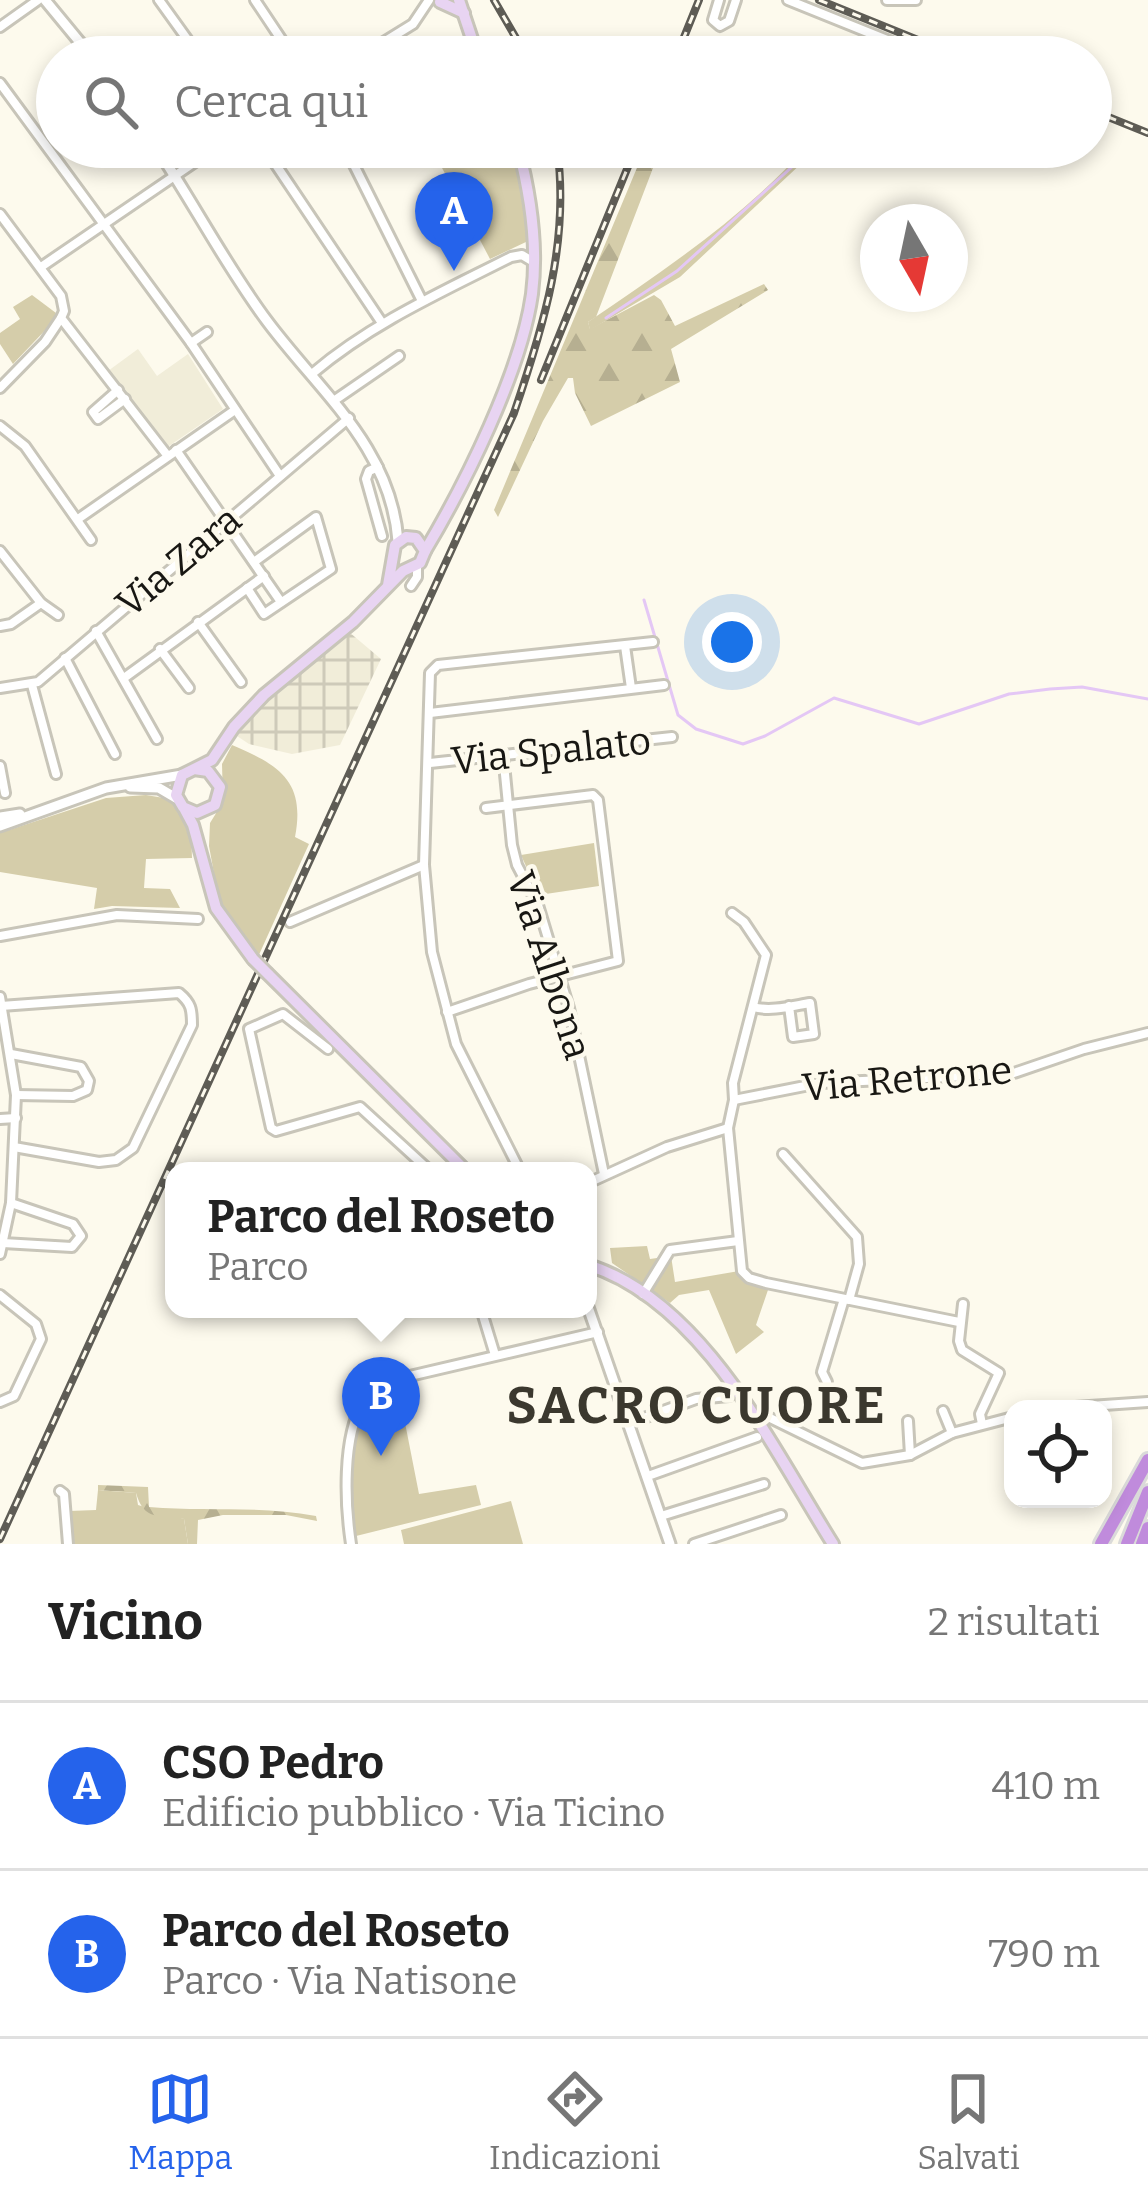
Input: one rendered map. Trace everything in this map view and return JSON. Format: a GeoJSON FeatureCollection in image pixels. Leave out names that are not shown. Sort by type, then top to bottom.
{"type":"FeatureCollection","features":[{"type":"Feature","properties":{"kind":"highway"},"geometry":{"type":"LineString","coordinates":[[1101,1544],[1148,1460]]}},
{"type":"Feature","properties":{"kind":"highway"},"geometry":{"type":"LineString","coordinates":[[1127,1544],[1148,1492]]}},
{"type":"Feature","properties":{"kind":"highway"},"geometry":{"type":"LineString","coordinates":[[1142,1544],[1148,1528]]}},
{"type":"Feature","properties":{"kind":"main road"},"geometry":{"type":"LineString","coordinates":[[459,0],[470,36]]}},
{"type":"Feature","properties":{"kind":"main road"},"geometry":{"type":"LineString","coordinates":[[436,1],[464,13]]}},
{"type":"Feature","properties":{"kind":"main road"},"geometry":{"type":"LineString","coordinates":[[457,1162],[253,959],[216,908],[176,788],[188,772],[212,760],[264,694],[353,622],[412,566],[439,525],[516,355],[532,291],[522,168]]}},
{"type":"Feature","properties":{"kind":"main road"},"geometry":{"type":"LineString","coordinates":[[388,585],[394,550],[408,538],[439,525]]}},
{"type":"Feature","properties":{"kind":"main road"},"geometry":{"type":"LineString","coordinates":[[408,538],[424,551]]}},
{"type":"Feature","properties":{"kind":"main road"},"geometry":{"type":"LineString","coordinates":[[396,559],[412,566]]}},
{"type":"Feature","properties":{"kind":"main road"},"geometry":{"type":"LineString","coordinates":[[201,854],[204,822],[220,793],[224,744]]}},
{"type":"Feature","properties":{"kind":"main road"},"geometry":{"type":"LineString","coordinates":[[188,772],[208,771],[218,781]]}},
{"type":"Feature","properties":{"kind":"main road"},"geometry":{"type":"LineString","coordinates":[[181,804],[197,813],[211,809]]}},
{"type":"Feature","properties":{"kind":"main road"},"geometry":{"type":"LineString","coordinates":[[597,1268],[643,1294],[710,1355],[832,1544]]}},
{"type":"Feature","properties":{"kind":"street"},"geometry":{"type":"LineString","coordinates":[[0,27],[42,0],[74,36]]}},
{"type":"Feature","properties":{"kind":"street"},"geometry":{"type":"LineString","coordinates":[[159,0],[185,36]]}},
{"type":"Feature","properties":{"kind":"street"},"geometry":{"type":"LineString","coordinates":[[255,0],[279,36]]}},
{"type":"Feature","properties":{"kind":"street"},"geometry":{"type":"LineString","coordinates":[[719,0],[713,20],[720,26],[729,21],[736,0]]}},
{"type":"Feature","properties":{"kind":"street"},"geometry":{"type":"LineString","coordinates":[[788,0],[878,36]]}},
{"type":"Feature","properties":{"kind":"street"},"geometry":{"type":"LineString","coordinates":[[887,0],[916,0]]}},
{"type":"Feature","properties":{"kind":"street"},"geometry":{"type":"LineString","coordinates":[[394,36],[436,1]]}},
{"type":"Feature","properties":{"kind":"street"},"geometry":{"type":"LineString","coordinates":[[0,83],[36,131]]}},
{"type":"Feature","properties":{"kind":"street"},"geometry":{"type":"LineString","coordinates":[[63,168],[191,343],[280,476]]}},
{"type":"Feature","properties":{"kind":"street"},"geometry":{"type":"LineString","coordinates":[[170,168],[267,322],[349,418],[378,466],[408,538]]}},
{"type":"Feature","properties":{"kind":"street"},"geometry":{"type":"LineString","coordinates":[[40,268],[187,168]]}},
{"type":"Feature","properties":{"kind":"street"},"geometry":{"type":"LineString","coordinates":[[278,168],[382,323]]}},
{"type":"Feature","properties":{"kind":"street"},"geometry":{"type":"LineString","coordinates":[[356,168],[422,301]]}},
{"type":"Feature","properties":{"kind":"street"},"geometry":{"type":"LineString","coordinates":[[0,214],[61,296],[64,311],[45,342],[0,388]]}},
{"type":"Feature","properties":{"kind":"street"},"geometry":{"type":"LineString","coordinates":[[313,374],[382,323],[422,301],[511,257],[522,255],[532,261]]}},
{"type":"Feature","properties":{"kind":"street"},"geometry":{"type":"LineString","coordinates":[[61,317],[226,520],[281,602]]}},
{"type":"Feature","properties":{"kind":"street"},"geometry":{"type":"LineString","coordinates":[[191,343],[207,332]]}},
{"type":"Feature","properties":{"kind":"street"},"geometry":{"type":"LineString","coordinates":[[334,400],[399,356]]}},
{"type":"Feature","properties":{"kind":"street"},"geometry":{"type":"LineString","coordinates":[[118,389],[93,412],[98,419],[125,399]]}},
{"type":"Feature","properties":{"kind":"street"},"geometry":{"type":"LineString","coordinates":[[78,519],[235,410]]}},
{"type":"Feature","properties":{"kind":"street","name":"Via Zara"},"geometry":{"type":"LineString","coordinates":[[32,685],[349,418]]}},
{"type":"Feature","properties":{"kind":"street"},"geometry":{"type":"LineString","coordinates":[[0,426],[25,446],[91,540]]}},
{"type":"Feature","properties":{"kind":"street"},"geometry":{"type":"LineString","coordinates":[[378,466],[366,479],[382,536]]}},
{"type":"Feature","properties":{"kind":"street"},"geometry":{"type":"LineString","coordinates":[[247,588],[264,614],[332,569],[316,517],[254,562]]}},
{"type":"Feature","properties":{"kind":"street"},"geometry":{"type":"LineString","coordinates":[[0,551],[41,603],[58,615]]}},
{"type":"Feature","properties":{"kind":"street"},"geometry":{"type":"LineString","coordinates":[[412,566],[412,586]]}},
{"type":"Feature","properties":{"kind":"street"},"geometry":{"type":"LineString","coordinates":[[124,678],[264,576]]}},
{"type":"Feature","properties":{"kind":"street"},"geometry":{"type":"LineString","coordinates":[[0,626],[11,625],[41,603]]}},
{"type":"Feature","properties":{"kind":"street"},"geometry":{"type":"LineString","coordinates":[[198,622],[241,682]]}},
{"type":"Feature","properties":{"kind":"street"},"geometry":{"type":"LineString","coordinates":[[96,631],[157,739]]}},
{"type":"Feature","properties":{"kind":"street"},"geometry":{"type":"LineString","coordinates":[[515,1162],[461,1055],[432,952],[424,865],[430,673],[438,665],[653,642]]}},
{"type":"Feature","properties":{"kind":"street"},"geometry":{"type":"LineString","coordinates":[[625,646],[631,688]]}},
{"type":"Feature","properties":{"kind":"street"},"geometry":{"type":"LineString","coordinates":[[160,649],[189,688]]}},
{"type":"Feature","properties":{"kind":"street"},"geometry":{"type":"LineString","coordinates":[[65,658],[115,754]]}},
{"type":"Feature","properties":{"kind":"street"},"geometry":{"type":"LineString","coordinates":[[0,688],[32,685],[56,774]]}},
{"type":"Feature","properties":{"kind":"street"},"geometry":{"type":"LineString","coordinates":[[430,713],[664,685]]}},
{"type":"Feature","properties":{"kind":"street","name":"Via Spalato"},"geometry":{"type":"LineString","coordinates":[[430,763],[672,737]]}},
{"type":"Feature","properties":{"kind":"street","name":"Via Albona"},"geometry":{"type":"LineString","coordinates":[[503,754],[517,865],[538,904],[578,1039],[604,1174]]}},
{"type":"Feature","properties":{"kind":"street"},"geometry":{"type":"LineString","coordinates":[[0,766],[5,793]]}},
{"type":"Feature","properties":{"kind":"street"},"geometry":{"type":"LineString","coordinates":[[0,822],[106,788],[188,772]]}},
{"type":"Feature","properties":{"kind":"street"},"geometry":{"type":"LineString","coordinates":[[106,788],[159,788],[181,804]]}},
{"type":"Feature","properties":{"kind":"street"},"geometry":{"type":"LineString","coordinates":[[447,1012],[618,961],[598,800],[593,795],[486,808]]}},
{"type":"Feature","properties":{"kind":"street"},"geometry":{"type":"LineString","coordinates":[[290,922],[424,865]]}},
{"type":"Feature","properties":{"kind":"street"},"geometry":{"type":"LineString","coordinates":[[732,914],[744,922],[766,955],[733,1083],[728,1128],[742,1271],[749,1278],[959,1322]]}},
{"type":"Feature","properties":{"kind":"street"},"geometry":{"type":"LineString","coordinates":[[0,936],[117,915],[198,919]]}},
{"type":"Feature","properties":{"kind":"street"},"geometry":{"type":"LineString","coordinates":[[2,1006],[179,993],[190,1002],[192,1011],[192,1024],[133,1148],[116,1160],[99,1162],[14,1147]]}},
{"type":"Feature","properties":{"kind":"street"},"geometry":{"type":"LineString","coordinates":[[0,998],[16,1095],[11,1203],[0,1254]]}},
{"type":"Feature","properties":{"kind":"street"},"geometry":{"type":"LineString","coordinates":[[753,1007],[810,1003],[814,1034],[793,1036],[789,1006]]}},
{"type":"Feature","properties":{"kind":"street"},"geometry":{"type":"LineString","coordinates":[[328,1049],[283,1014],[249,1029],[271,1128],[277,1131],[360,1107],[420,1162]]}},
{"type":"Feature","properties":{"kind":"street","name":"Via Retrone"},"geometry":{"type":"LineString","coordinates":[[734,1100],[820,1083],[1011,1074],[1148,1033]]}},
{"type":"Feature","properties":{"kind":"street"},"geometry":{"type":"LineString","coordinates":[[11,1054],[81,1067],[89,1081],[87,1090],[73,1096],[16,1095]]}},
{"type":"Feature","properties":{"kind":"street"},"geometry":{"type":"LineString","coordinates":[[0,1120],[16,1118]]}},
{"type":"Feature","properties":{"kind":"street"},"geometry":{"type":"LineString","coordinates":[[597,1178],[667,1147],[728,1128]]}},
{"type":"Feature","properties":{"kind":"street"},"geometry":{"type":"LineString","coordinates":[[783,1154],[857,1238],[859,1264],[822,1372],[826,1382]]}},
{"type":"Feature","properties":{"kind":"street"},"geometry":{"type":"LineString","coordinates":[[0,1183],[12,1187]]}},
{"type":"Feature","properties":{"kind":"street"},"geometry":{"type":"LineString","coordinates":[[3,1243],[72,1247],[81,1236],[73,1224],[11,1203]]}},
{"type":"Feature","properties":{"kind":"street"},"geometry":{"type":"LineString","coordinates":[[643,1294],[670,1250],[738,1241]]}},
{"type":"Feature","properties":{"kind":"street"},"geometry":{"type":"LineString","coordinates":[[0,1295],[36,1324],[41,1339],[14,1396],[0,1402]]}},
{"type":"Feature","properties":{"kind":"street"},"geometry":{"type":"LineString","coordinates":[[964,1304],[959,1322],[962,1350],[999,1372],[980,1414],[982,1424]]}},
{"type":"Feature","properties":{"kind":"street"},"geometry":{"type":"LineString","coordinates":[[485,1318],[495,1355]]}},
{"type":"Feature","properties":{"kind":"street"},"geometry":{"type":"LineString","coordinates":[[592,1318],[670,1544]]}},
{"type":"Feature","properties":{"kind":"street"},"geometry":{"type":"LineString","coordinates":[[351,1544],[346,1483],[354,1429],[364,1400],[384,1382],[598,1332]]}},
{"type":"Feature","properties":{"kind":"street"},"geometry":{"type":"LineString","coordinates":[[630,1424],[696,1399],[729,1396]]}},
{"type":"Feature","properties":{"kind":"street"},"geometry":{"type":"LineString","coordinates":[[1112,1404],[1148,1402]]}},
{"type":"Feature","properties":{"kind":"street"},"geometry":{"type":"LineString","coordinates":[[943,1411],[952,1433]]}},
{"type":"Feature","properties":{"kind":"street"},"geometry":{"type":"LineString","coordinates":[[753,1418],[764,1415],[853,1461],[870,1463],[910,1455],[952,1433],[1004,1419]]}},
{"type":"Feature","properties":{"kind":"street"},"geometry":{"type":"LineString","coordinates":[[908,1421],[910,1455]]}},
{"type":"Feature","properties":{"kind":"street"},"geometry":{"type":"LineString","coordinates":[[648,1476],[757,1437]]}},
{"type":"Feature","properties":{"kind":"street"},"geometry":{"type":"LineString","coordinates":[[661,1516],[764,1484]]}},
{"type":"Feature","properties":{"kind":"street"},"geometry":{"type":"LineString","coordinates":[[60,1490],[68,1544]]}},
{"type":"Feature","properties":{"kind":"street"},"geometry":{"type":"LineString","coordinates":[[694,1544],[781,1515]]}},
{"type":"Feature","properties":{"kind":"shaded area"},"geometry":{"type":"Polygon","coordinates":[[[138,349],[157,376],[188,354],[223,409],[166,448],[108,371],[138,349]]]}},
{"type":"Feature","properties":{"kind":"shaded area"},"geometry":{"type":"Polygon","coordinates":[[[349,632],[381,659],[340,745],[292,754],[249,744],[237,736],[277,691],[349,632]]]}},
{"type":"Feature","properties":{"kind":"green space"},"geometry":{"type":"Polygon","coordinates":[[[442,168],[517,168],[528,241],[490,259],[442,168]]]}},
{"type":"Feature","properties":{"kind":"green space"},"geometry":{"type":"Polygon","coordinates":[[[637,168],[653,168],[596,317],[588,322],[590,329],[654,295],[675,326],[764,284],[768,290],[671,349],[680,382],[591,426],[573,378],[568,378],[498,517],[494,510],[637,168]]]}},
{"type":"Feature","properties":{"kind":"green space"},"geometry":{"type":"Polygon","coordinates":[[[797,168],[680,277],[590,330],[588,322],[674,263],[782,172],[797,168]]]}},
{"type":"Feature","properties":{"kind":"green space"},"geometry":{"type":"Polygon","coordinates":[[[32,295],[56,313],[13,364],[0,344],[0,333],[20,319],[13,307],[32,295]]]}},
{"type":"Feature","properties":{"kind":"green space"},"geometry":{"type":"Polygon","coordinates":[[[232,745],[285,777],[296,801],[295,837],[309,844],[258,957],[219,901],[209,846],[210,823],[223,802],[222,764],[232,745]]]}},
{"type":"Feature","properties":{"kind":"green space"},"geometry":{"type":"Polygon","coordinates":[[[146,795],[170,799],[191,832],[192,858],[146,859],[144,888],[170,889],[180,908],[94,909],[97,888],[0,872],[0,833],[106,798],[146,795]]]}},
{"type":"Feature","properties":{"kind":"green space"},"geometry":{"type":"Polygon","coordinates":[[[594,843],[599,886],[539,895],[521,855],[594,843]]]}},
{"type":"Feature","properties":{"kind":"green space"},"geometry":{"type":"Polygon","coordinates":[[[647,1246],[650,1259],[671,1256],[675,1282],[739,1271],[746,1283],[769,1287],[756,1325],[764,1332],[736,1354],[709,1290],[679,1295],[670,1303],[612,1263],[610,1248],[647,1246]]]}},
{"type":"Feature","properties":{"kind":"green space"},"geometry":{"type":"Polygon","coordinates":[[[396,1377],[419,1494],[476,1485],[481,1505],[352,1537],[349,1468],[353,1432],[365,1402],[396,1377]]]}},
{"type":"Feature","properties":{"kind":"green space"},"geometry":{"type":"Polygon","coordinates":[[[98,1485],[148,1487],[149,1507],[274,1511],[316,1516],[317,1521],[286,1515],[223,1515],[198,1520],[197,1544],[188,1544],[184,1519],[154,1515],[143,1508],[136,1493],[98,1490],[98,1485]]]}},
{"type":"Feature","properties":{"kind":"green space"},"geometry":{"type":"Polygon","coordinates":[[[98,1490],[136,1493],[138,1505],[184,1519],[188,1544],[68,1544],[69,1511],[96,1510],[98,1490]]]}},
{"type":"Feature","properties":{"kind":"green space"},"geometry":{"type":"Polygon","coordinates":[[[511,1501],[523,1544],[404,1544],[401,1530],[511,1501]]]}},
{"type":"Feature","properties":{"kind":"waterway"},"geometry":{"type":"LineString","coordinates":[[606,318],[677,271],[791,168]]}},
{"type":"Feature","properties":{"kind":"waterway"},"geometry":{"type":"LineString","coordinates":[[644,600],[678,715],[696,729],[743,744],[834,698],[919,724],[1009,694],[1050,689],[1082,687],[1148,699]]}},
{"type":"Feature","properties":{"kind":"railway"},"geometry":{"type":"LineString","coordinates":[[494,0],[515,36]]}},
{"type":"Feature","properties":{"kind":"railway"},"geometry":{"type":"LineString","coordinates":[[684,36],[699,0]]}},
{"type":"Feature","properties":{"kind":"railway"},"geometry":{"type":"LineString","coordinates":[[819,0],[908,36]]}},
{"type":"Feature","properties":{"kind":"railway"},"geometry":{"type":"LineString","coordinates":[[1112,118],[1148,133]]}},
{"type":"Feature","properties":{"kind":"railway"},"geometry":{"type":"LineString","coordinates":[[172,1162],[514,413],[552,282],[560,216],[559,168]]}},
{"type":"Feature","properties":{"kind":"railway"},"geometry":{"type":"LineString","coordinates":[[541,380],[627,168]]}},
{"type":"Feature","properties":{"kind":"railway"},"geometry":{"type":"LineString","coordinates":[[0,1539],[165,1178]]}},
{"type":"Feature","properties":{"kind":"place","name":"CSO Pedro"},"geometry":{"type":"Point","coordinates":[454,271]}},
{"type":"Feature","properties":{"kind":"place","name":"Parco del Roseto"},"geometry":{"type":"Point","coordinates":[381,1456]}},
{"type":"Feature","properties":{"kind":"district","name":"SACRO CUORE"},"geometry":{"type":"Point","coordinates":[697,1405]}}]}
